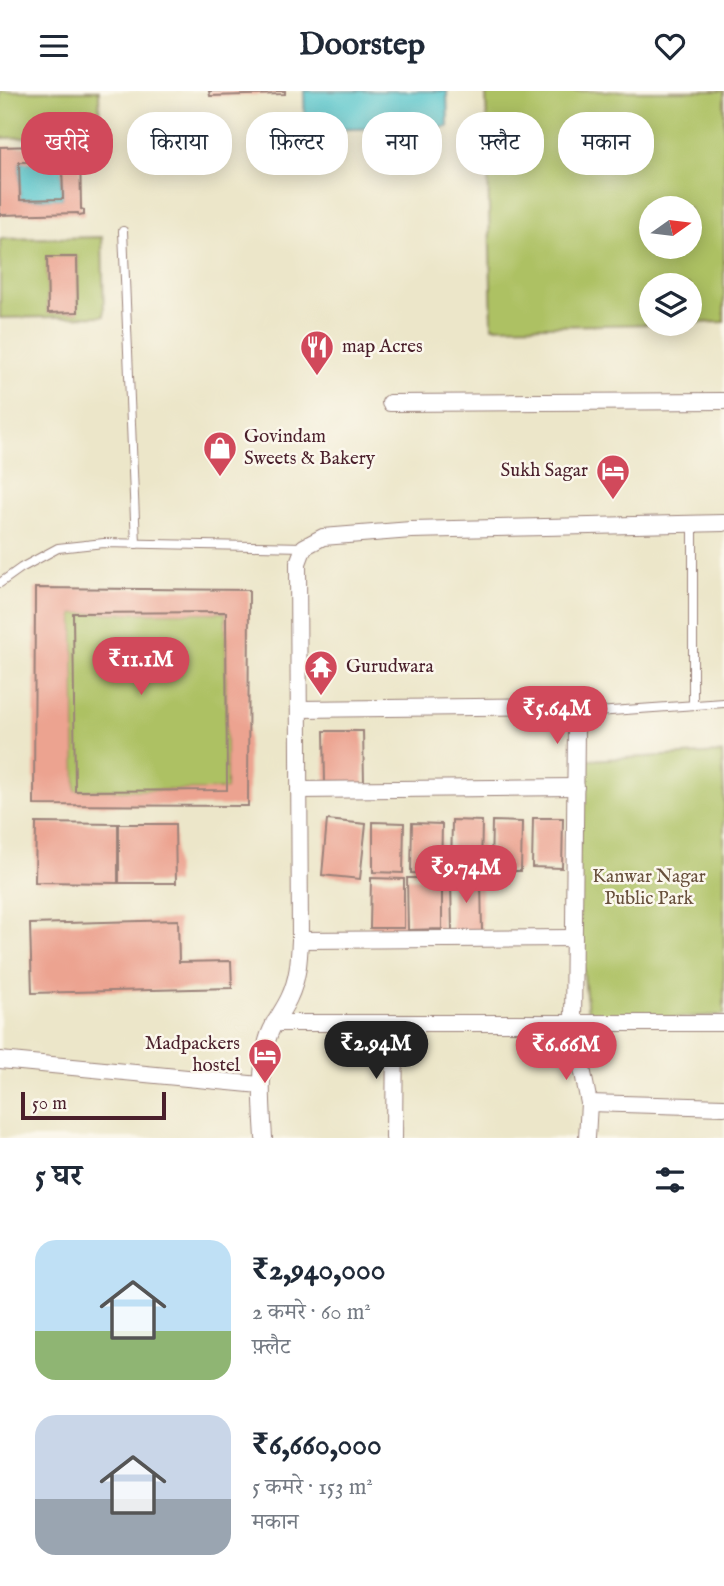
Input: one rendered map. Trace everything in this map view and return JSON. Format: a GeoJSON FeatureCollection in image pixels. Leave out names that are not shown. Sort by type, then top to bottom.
{"type":"FeatureCollection","features":[{"type":"Feature","properties":{"kind":"street"},"geometry":{"type":"LineString","coordinates":[[390,403],[724,401]]}},
{"type":"Feature","properties":{"kind":"street"},"geometry":{"type":"LineString","coordinates":[[264,1138],[260,1086],[267,1041],[274,1023],[289,999],[298,973],[298,563],[304,547],[323,537],[411,530],[724,523]]}},
{"type":"Feature","properties":{"kind":"street"},"geometry":{"type":"LineString","coordinates":[[299,709],[554,706],[569,714],[576,727],[573,1023],[589,1103],[587,1138]]}},
{"type":"Feature","properties":{"kind":"street"},"geometry":{"type":"LineString","coordinates":[[299,790],[576,786]]}},
{"type":"Feature","properties":{"kind":"street"},"geometry":{"type":"LineString","coordinates":[[300,940],[574,938]]}},
{"type":"Feature","properties":{"kind":"street"},"geometry":{"type":"LineString","coordinates":[[274,1023],[724,1023]]}},
{"type":"Feature","properties":{"kind":"street"},"geometry":{"type":"LineString","coordinates":[[394,1138],[395,1024]]}},
{"type":"Feature","properties":{"kind":"street"},"geometry":{"type":"LineString","coordinates":[[0,1060],[260,1086]]}},
{"type":"Feature","properties":{"kind":"street"},"geometry":{"type":"LineString","coordinates":[[589,1103],[724,1107]]}},
{"type":"Feature","properties":{"kind":"lane"},"geometry":{"type":"LineString","coordinates":[[124,231],[136,544]]}},
{"type":"Feature","properties":{"kind":"lane"},"geometry":{"type":"LineString","coordinates":[[693,705],[694,524]]}},
{"type":"Feature","properties":{"kind":"lane"},"geometry":{"type":"LineString","coordinates":[[0,583],[58,548],[104,543],[304,547]]}},
{"type":"Feature","properties":{"kind":"lane"},"geometry":{"type":"LineString","coordinates":[[569,714],[724,703]]}},
{"type":"Feature","properties":{"kind":"green space"},"geometry":{"type":"Polygon","coordinates":[[[0,91],[99,91],[99,112],[21,112],[21,138],[0,138],[0,91]]]}},
{"type":"Feature","properties":{"kind":"green space"},"geometry":{"type":"Polygon","coordinates":[[[486,91],[724,91],[724,322],[702,323],[702,273],[639,273],[639,324],[492,327],[488,175],[544,175],[544,112],[487,112],[486,91]]]}},
{"type":"Feature","properties":{"kind":"green space"},"geometry":{"type":"Polygon","coordinates":[[[102,237],[104,316],[0,318],[0,239],[102,237]],[[47,257],[48,313],[78,312],[77,257],[47,257]]]}},
{"type":"Feature","properties":{"kind":"green space"},"geometry":{"type":"Polygon","coordinates":[[[226,612],[227,790],[75,791],[73,613],[226,612]]]}},
{"type":"Feature","properties":{"kind":"green space","name":"Kanwar Nagar Public Park"},"geometry":{"type":"Polygon","coordinates":[[[722,753],[724,1015],[589,1023],[575,890],[586,760],[722,753]]]}},
{"type":"Feature","properties":{"kind":"water"},"geometry":{"type":"Polygon","coordinates":[[[304,91],[447,91],[448,127],[442,127],[442,112],[362,112],[362,129],[348,129],[348,112],[305,112],[304,91]]]}},
{"type":"Feature","properties":{"kind":"water"},"geometry":{"type":"Polygon","coordinates":[[[19,162],[21,175],[62,175],[63,199],[20,200],[19,162]]]}},
{"type":"Feature","properties":{"kind":"building"},"geometry":{"type":"Polygon","coordinates":[[[209,91],[285,91],[285,94],[210,96],[209,91]]]}},
{"type":"Feature","properties":{"kind":"building"},"geometry":{"type":"Polygon","coordinates":[[[21,146],[20,200],[63,199],[62,175],[80,175],[81,209],[84,210],[84,215],[0,215],[0,147],[21,146]]]}},
{"type":"Feature","properties":{"kind":"building"},"geometry":{"type":"Polygon","coordinates":[[[47,257],[77,257],[78,312],[48,313],[47,257]]]}},
{"type":"Feature","properties":{"kind":"building"},"geometry":{"type":"Polygon","coordinates":[[[35,588],[249,590],[248,806],[34,805],[35,588]],[[226,612],[73,613],[75,791],[227,790],[226,612]]]}},
{"type":"Feature","properties":{"kind":"building"},"geometry":{"type":"Polygon","coordinates":[[[324,731],[363,731],[364,783],[325,783],[324,731]]]}},
{"type":"Feature","properties":{"kind":"building"},"geometry":{"type":"Polygon","coordinates":[[[533,818],[563,818],[562,868],[532,867],[533,818]]]}},
{"type":"Feature","properties":{"kind":"building"},"geometry":{"type":"Polygon","coordinates":[[[327,820],[366,824],[360,879],[322,875],[327,820]]]}},
{"type":"Feature","properties":{"kind":"building"},"geometry":{"type":"Polygon","coordinates":[[[452,820],[482,821],[481,871],[451,870],[452,820]]]}},
{"type":"Feature","properties":{"kind":"building"},"geometry":{"type":"Polygon","coordinates":[[[492,821],[522,822],[521,871],[491,871],[492,821]]]}},
{"type":"Feature","properties":{"kind":"building"},"geometry":{"type":"Polygon","coordinates":[[[373,822],[404,823],[403,873],[373,872],[373,822]]]}},
{"type":"Feature","properties":{"kind":"building"},"geometry":{"type":"Polygon","coordinates":[[[36,823],[118,824],[118,883],[35,882],[36,823]]]}},
{"type":"Feature","properties":{"kind":"building"},"geometry":{"type":"Polygon","coordinates":[[[412,823],[442,824],[441,874],[411,873],[412,823]]]}},
{"type":"Feature","properties":{"kind":"building"},"geometry":{"type":"Polygon","coordinates":[[[119,824],[175,824],[176,883],[119,883],[119,824]]]}},
{"type":"Feature","properties":{"kind":"building"},"geometry":{"type":"Polygon","coordinates":[[[371,878],[404,879],[404,928],[370,928],[371,878]]]}},
{"type":"Feature","properties":{"kind":"building"},"geometry":{"type":"Polygon","coordinates":[[[407,878],[442,878],[442,929],[408,930],[407,878]]]}},
{"type":"Feature","properties":{"kind":"building"},"geometry":{"type":"Polygon","coordinates":[[[481,879],[482,931],[452,932],[451,880],[481,879]]]}},
{"type":"Feature","properties":{"kind":"building"},"geometry":{"type":"Polygon","coordinates":[[[178,920],[179,962],[231,961],[232,988],[32,993],[30,924],[178,920]]]}},
{"type":"Feature","properties":{"kind":"place","name":"map Acres"},"geometry":{"type":"Point","coordinates":[317,377]}},
{"type":"Feature","properties":{"kind":"place","name":"Govindam Sweets & Bakery"},"geometry":{"type":"Point","coordinates":[220,478]}},
{"type":"Feature","properties":{"kind":"place","name":"Sukh Sagar"},"geometry":{"type":"Point","coordinates":[613,501]}},
{"type":"Feature","properties":{"kind":"place","name":"Gurudwara"},"geometry":{"type":"Point","coordinates":[321,697]}},
{"type":"Feature","properties":{"kind":"place","name":"Madpackers hostel"},"geometry":{"type":"Point","coordinates":[265,1085]}}]}
